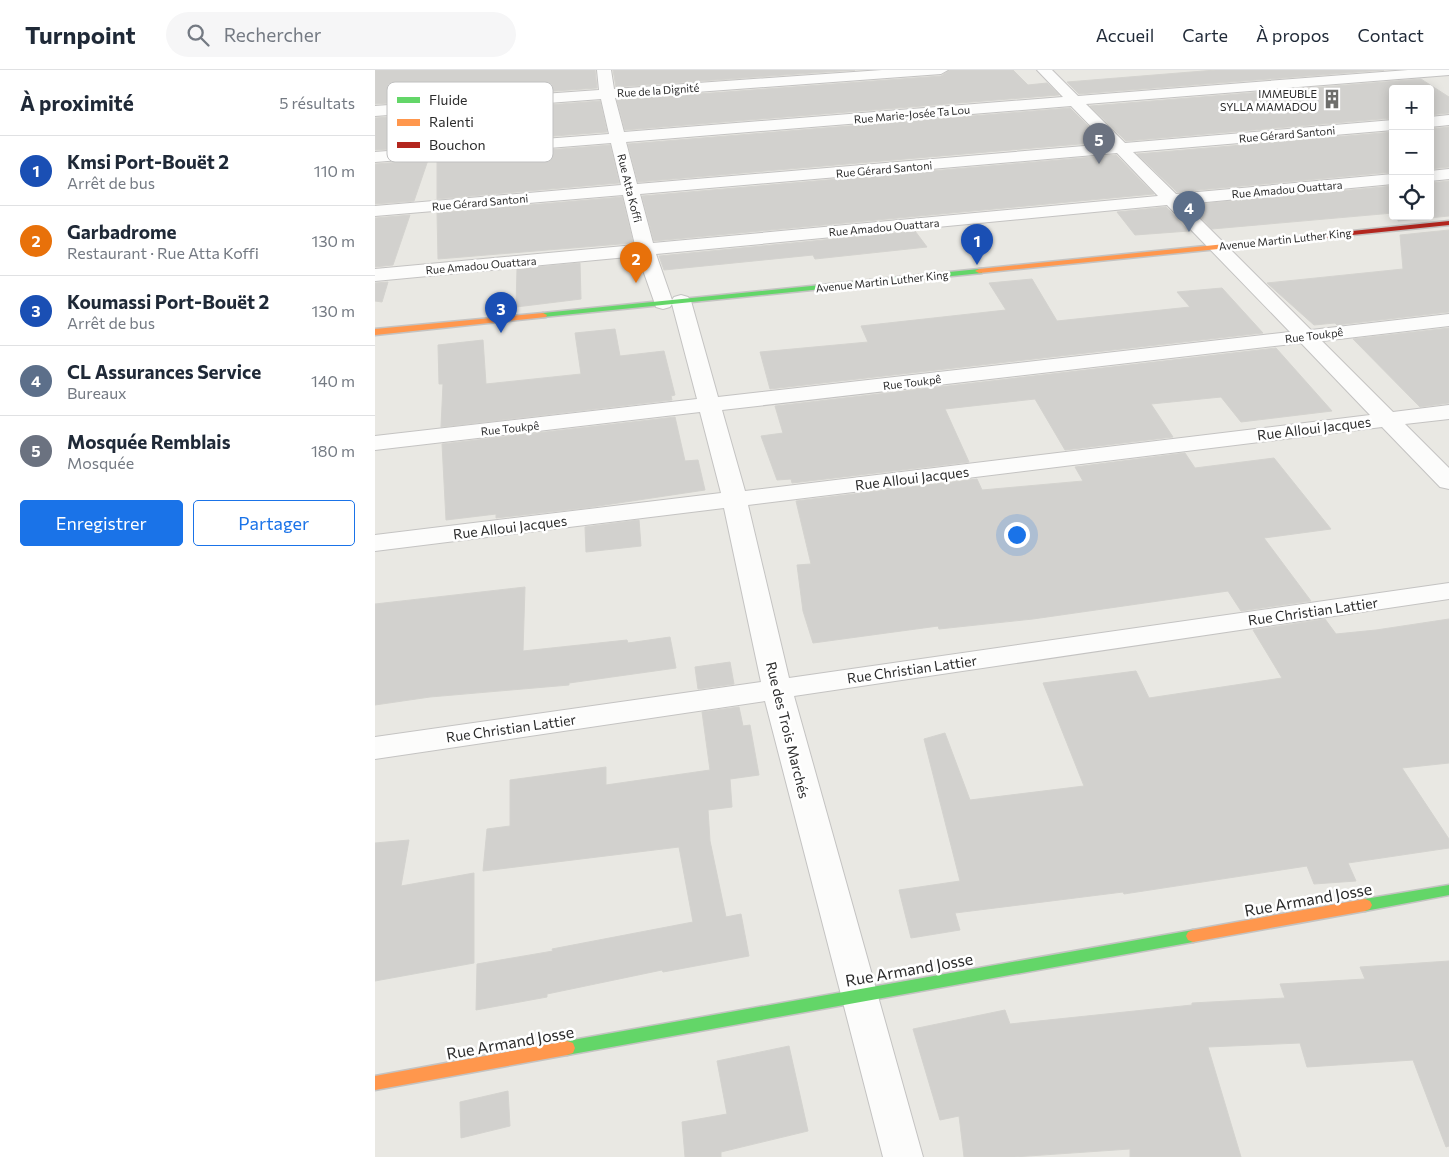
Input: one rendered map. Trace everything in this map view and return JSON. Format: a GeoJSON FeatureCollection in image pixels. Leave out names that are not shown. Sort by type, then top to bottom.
{"type":"FeatureCollection","features":[{"type":"Feature","properties":{"kind":"street","name":"Rue Atta Koffi"},"geometry":{"type":"LineString","coordinates":[[604,70],[607,94],[632,190],[645,250],[672,302]]}},
{"type":"Feature","properties":{"kind":"street","name":"Rue de la Dignité"},"geometry":{"type":"LineString","coordinates":[[553,98],[941,70]]}},
{"type":"Feature","properties":{"kind":"street"},"geometry":{"type":"LineString","coordinates":[[1044,70],[1449,482]]}},
{"type":"Feature","properties":{"kind":"street","name":"Rue Marie-Josée Ta Lou"},"geometry":{"type":"LineString","coordinates":[[553,143],[1449,71]]}},
{"type":"Feature","properties":{"kind":"street"},"geometry":{"type":"LineString","coordinates":[[1434,122],[1449,120]]}},
{"type":"Feature","properties":{"kind":"street","name":"Rue Gérard Santoni"},"geometry":{"type":"LineString","coordinates":[[375,211],[1389,125]]}},
{"type":"Feature","properties":{"kind":"street"},"geometry":{"type":"LineString","coordinates":[[1434,176],[1449,174]]}},
{"type":"Feature","properties":{"kind":"street","name":"Rue Amadou Ouattara"},"geometry":{"type":"LineString","coordinates":[[375,275],[1389,179]]}},
{"type":"Feature","properties":{"kind":"street","name":"Avenue Martin Luther King"},"geometry":{"type":"LineString","coordinates":[[375,332],[1449,223]]}},
{"type":"Feature","properties":{"kind":"street","name":"Rue des Trois Marchés"},"geometry":{"type":"LineString","coordinates":[[672,302],[708,405],[735,500],[777,688],[903,1157]]}},
{"type":"Feature","properties":{"kind":"street","name":"Rue Toukpê"},"geometry":{"type":"LineString","coordinates":[[375,443],[1449,320]]}},
{"type":"Feature","properties":{"kind":"street","name":"Rue Alloui Jacques"},"geometry":{"type":"LineString","coordinates":[[375,543],[1449,412]]}},
{"type":"Feature","properties":{"kind":"street","name":"Rue Christian Lattier"},"geometry":{"type":"LineString","coordinates":[[375,748],[1449,591]]}},
{"type":"Feature","properties":{"kind":"street","name":"Rue Armand Josse"},"geometry":{"type":"LineString","coordinates":[[375,1083],[1449,890]]}},
{"type":"Feature","properties":{"kind":"building"},"geometry":{"type":"Polygon","coordinates":[[[375,70],[595,70],[597,88],[553,91],[553,82],[387,82],[387,103],[375,104],[375,70]]]}},
{"type":"Feature","properties":{"kind":"building"},"geometry":{"type":"Polygon","coordinates":[[[613,70],[855,70],[616,87],[613,70]]]}},
{"type":"Feature","properties":{"kind":"building"},"geometry":{"type":"Polygon","coordinates":[[[950,70],[1013,70],[1028,85],[1047,83],[1059,95],[625,130],[617,100],[941,76],[950,70]]]}},
{"type":"Feature","properties":{"kind":"building"},"geometry":{"type":"Polygon","coordinates":[[[1216,70],[1384,70],[1079,94],[1067,82],[1216,70]]]}},
{"type":"Feature","properties":{"kind":"building"},"geometry":{"type":"Polygon","coordinates":[[[1421,79],[1430,85],[1389,85],[1389,118],[1126,141],[1090,106],[1421,79]]]}},
{"type":"Feature","properties":{"kind":"building"},"geometry":{"type":"Polygon","coordinates":[[[1434,87],[1449,97],[1449,113],[1434,115],[1434,87]]]}},
{"type":"Feature","properties":{"kind":"building"},"geometry":{"type":"Polygon","coordinates":[[[600,101],[607,132],[553,136],[553,105],[600,101]]]}},
{"type":"Feature","properties":{"kind":"building"},"geometry":{"type":"Polygon","coordinates":[[[1070,108],[1104,142],[638,182],[628,144],[1070,108]]]}},
{"type":"Feature","properties":{"kind":"building"},"geometry":{"type":"Polygon","coordinates":[[[387,117],[387,149],[375,150],[375,118],[387,117]]]}},
{"type":"Feature","properties":{"kind":"building"},"geometry":{"type":"Polygon","coordinates":[[[1449,127],[1449,167],[1434,169],[1434,129],[1449,127]]]}},
{"type":"Feature","properties":{"kind":"building"},"geometry":{"type":"Polygon","coordinates":[[[1389,132],[1389,172],[1177,192],[1137,154],[1389,132]]]}},
{"type":"Feature","properties":{"kind":"building"},"geometry":{"type":"Polygon","coordinates":[[[610,145],[619,183],[437,199],[437,162],[553,162],[553,150],[610,145]]]}},
{"type":"Feature","properties":{"kind":"building"},"geometry":{"type":"Polygon","coordinates":[[[1116,155],[1154,194],[654,241],[642,196],[1116,155]]]}},
{"type":"Feature","properties":{"kind":"building"},"geometry":{"type":"Polygon","coordinates":[[[427,162],[414,201],[375,204],[375,164],[427,162]]]}},
{"type":"Feature","properties":{"kind":"building"},"geometry":{"type":"Polygon","coordinates":[[[1449,181],[1449,216],[1434,217],[1434,183],[1449,181]]]}},
{"type":"Feature","properties":{"kind":"building"},"geometry":{"type":"Polygon","coordinates":[[[1389,186],[1389,213],[1212,229],[1189,205],[1389,186]]]}},
{"type":"Feature","properties":{"kind":"building"},"geometry":{"type":"Polygon","coordinates":[[[622,197],[633,243],[438,259],[437,213],[622,197]]]}},
{"type":"Feature","properties":{"kind":"building"},"geometry":{"type":"Polygon","coordinates":[[[1166,207],[1189,231],[1135,235],[1117,212],[1166,207]]]}},
{"type":"Feature","properties":{"kind":"building"},"geometry":{"type":"Polygon","coordinates":[[[410,215],[393,265],[375,267],[375,218],[410,215]]]}},
{"type":"Feature","properties":{"kind":"building"},"geometry":{"type":"Polygon","coordinates":[[[1449,230],[1449,312],[1337,325],[1335,323],[1314,325],[1267,283],[1403,269],[1400,235],[1449,230]]]}},
{"type":"Feature","properties":{"kind":"building"},"geometry":{"type":"Polygon","coordinates":[[[915,231],[927,247],[815,259],[813,255],[664,270],[659,256],[915,231]]]}},
{"type":"Feature","properties":{"kind":"building"},"geometry":{"type":"Polygon","coordinates":[[[580,263],[581,299],[516,307],[517,269],[580,263]]]}},
{"type":"Feature","properties":{"kind":"building"},"geometry":{"type":"Polygon","coordinates":[[[1032,279],[1057,321],[1190,307],[1177,292],[1222,288],[1263,333],[770,389],[760,352],[868,342],[861,326],[1006,310],[989,283],[1032,279]]]}},
{"type":"Feature","properties":{"kind":"building"},"geometry":{"type":"Polygon","coordinates":[[[388,282],[382,302],[375,301],[375,283],[388,282]]]}},
{"type":"Feature","properties":{"kind":"building"},"geometry":{"type":"Polygon","coordinates":[[[1449,328],[1449,403],[1420,407],[1353,339],[1449,328]]]}},
{"type":"Feature","properties":{"kind":"building"},"geometry":{"type":"Polygon","coordinates":[[[615,329],[620,356],[664,351],[675,395],[671,396],[672,400],[441,427],[443,384],[439,384],[438,345],[483,340],[486,384],[581,374],[575,333],[615,329]]]}},
{"type":"Feature","properties":{"kind":"building"},"geometry":{"type":"Polygon","coordinates":[[[1276,348],[1332,411],[1241,422],[1221,397],[1151,404],[1173,437],[1065,450],[1035,399],[945,409],[969,462],[792,483],[791,479],[777,480],[761,436],[783,433],[775,406],[1276,348]]]}},
{"type":"Feature","properties":{"kind":"building"},"geometry":{"type":"Polygon","coordinates":[[[675,417],[685,461],[698,460],[705,490],[585,508],[496,518],[496,514],[446,520],[442,444],[675,417]]]}},
{"type":"Feature","properties":{"kind":"building"},"geometry":{"type":"Polygon","coordinates":[[[1185,453],[1195,468],[1274,458],[1331,529],[1264,538],[1311,601],[1241,611],[1228,591],[1033,619],[939,629],[938,626],[813,643],[803,611],[797,565],[811,564],[796,501],[977,479],[982,490],[1083,481],[1075,467],[1185,453]]]}},
{"type":"Feature","properties":{"kind":"building"},"geometry":{"type":"Polygon","coordinates":[[[639,520],[641,546],[586,552],[585,527],[639,520]]]}},
{"type":"Feature","properties":{"kind":"building"},"geometry":{"type":"Polygon","coordinates":[[[525,587],[523,651],[627,640],[628,643],[670,637],[676,668],[569,683],[569,685],[430,697],[375,705],[375,604],[525,587]]]}},
{"type":"Feature","properties":{"kind":"building"},"geometry":{"type":"Polygon","coordinates":[[[1325,619],[1336,634],[1449,619],[1449,763],[1402,768],[1449,839],[1449,848],[1348,863],[1356,881],[1314,884],[1307,866],[1124,894],[1123,892],[955,913],[960,930],[911,938],[899,890],[960,881],[924,739],[945,733],[970,800],[1084,786],[1043,683],[1136,671],[1149,698],[1282,678],[1253,630],[1325,619]]]}},
{"type":"Feature","properties":{"kind":"building"},"geometry":{"type":"Polygon","coordinates":[[[730,662],[734,684],[698,689],[695,667],[730,662]]]}},
{"type":"Feature","properties":{"kind":"building"},"geometry":{"type":"Polygon","coordinates":[[[739,707],[743,726],[750,725],[759,775],[730,779],[732,807],[708,810],[710,841],[726,917],[741,914],[749,956],[663,972],[662,970],[547,994],[547,997],[476,1010],[477,964],[553,951],[552,949],[693,922],[679,847],[483,871],[487,829],[510,826],[510,780],[606,767],[606,785],[710,770],[702,712],[739,707]]]}},
{"type":"Feature","properties":{"kind":"building"},"geometry":{"type":"Polygon","coordinates":[[[409,840],[401,886],[474,873],[474,963],[375,981],[375,843],[409,840]]]}},
{"type":"Feature","properties":{"kind":"building"},"geometry":{"type":"Polygon","coordinates":[[[1449,961],[1449,1146],[1446,1147],[1413,1060],[1307,1067],[1300,1043],[1208,1047],[1241,1157],[1130,1157],[1130,1149],[1014,1157],[964,1157],[959,1116],[940,1120],[913,1029],[1005,1010],[1010,1024],[1192,1005],[1192,1003],[1285,998],[1280,984],[1365,979],[1360,967],[1449,961]]]}},
{"type":"Feature","properties":{"kind":"building"},"geometry":{"type":"Polygon","coordinates":[[[789,1046],[808,1131],[721,1152],[721,1157],[685,1157],[682,1122],[727,1114],[717,1061],[789,1046]]]}},
{"type":"Feature","properties":{"kind":"building"},"geometry":{"type":"Polygon","coordinates":[[[508,1091],[510,1126],[461,1138],[460,1102],[508,1091]]]}},
{"type":"Feature","properties":{"kind":"traffic: fast"},"geometry":{"type":"LineString","coordinates":[[543,315],[979,271]]}},
{"type":"Feature","properties":{"kind":"traffic: fast"},"geometry":{"type":"LineString","coordinates":[[1365,905],[1449,890]]}},
{"type":"Feature","properties":{"kind":"traffic: fast"},"geometry":{"type":"LineString","coordinates":[[567,1048],[1193,936]]}},
{"type":"Feature","properties":{"kind":"traffic: slow"},"geometry":{"type":"LineString","coordinates":[[979,271],[1235,245]]}},
{"type":"Feature","properties":{"kind":"traffic: slow"},"geometry":{"type":"LineString","coordinates":[[375,332],[543,315]]}},
{"type":"Feature","properties":{"kind":"traffic: slow"},"geometry":{"type":"LineString","coordinates":[[1193,936],[1365,905]]}},
{"type":"Feature","properties":{"kind":"traffic: slow"},"geometry":{"type":"LineString","coordinates":[[375,1083],[567,1048]]}},
{"type":"Feature","properties":{"kind":"traffic: jam"},"geometry":{"type":"LineString","coordinates":[[1235,245],[1449,223]]}},
{"type":"Feature","properties":{"kind":"place","name":"IMMEUBLE SYLLA MAMADOU"},"geometry":{"type":"Point","coordinates":[1332,99]}},
{"type":"Feature","properties":{"kind":"place","name":"Mosquée Remblais"},"geometry":{"type":"Point","coordinates":[1099,164]}},
{"type":"Feature","properties":{"kind":"place","name":"CL Assurances Service"},"geometry":{"type":"Point","coordinates":[1189,232]}},
{"type":"Feature","properties":{"kind":"place","name":"Kmsi Port-Bouët 2"},"geometry":{"type":"Point","coordinates":[977,265]}},
{"type":"Feature","properties":{"kind":"place","name":"Garbadrome"},"geometry":{"type":"Point","coordinates":[636,283]}},
{"type":"Feature","properties":{"kind":"place","name":"Koumassi Port-Bouët 2"},"geometry":{"type":"Point","coordinates":[501,333]}}]}
